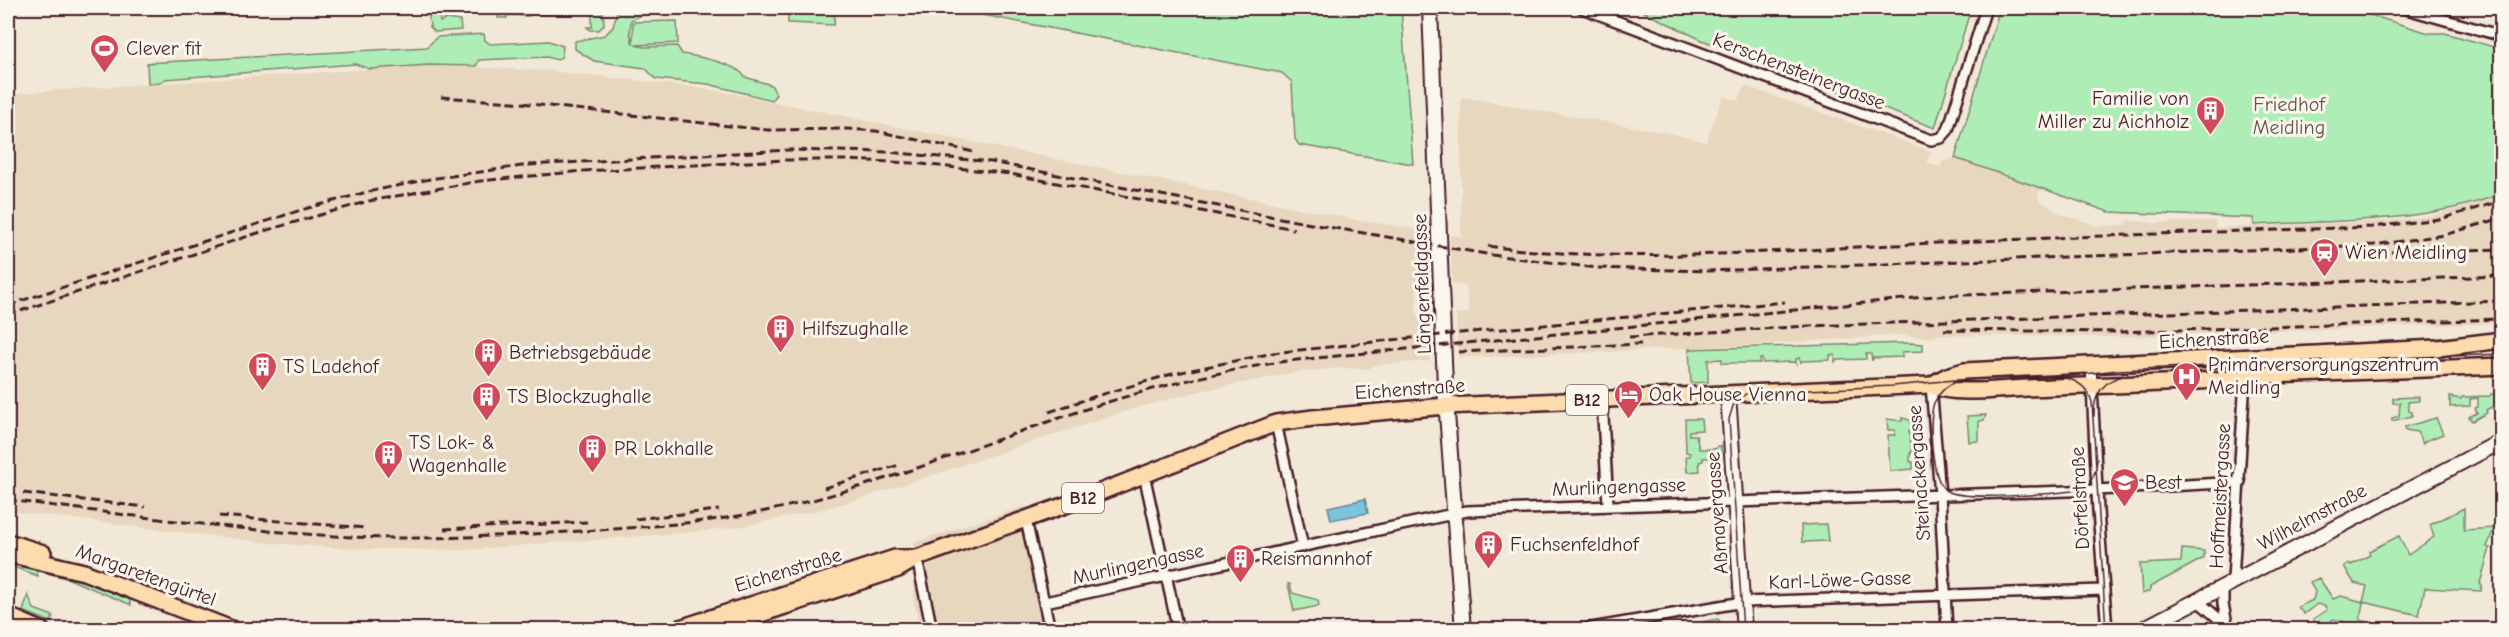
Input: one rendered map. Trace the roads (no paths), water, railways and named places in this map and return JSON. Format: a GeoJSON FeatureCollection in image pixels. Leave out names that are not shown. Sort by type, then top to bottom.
{"type":"FeatureCollection","features":[{"type":"Feature","properties":{"kind":"main road","name":"Eichenstraße"},"geometry":{"type":"LineString","coordinates":[[1931,385],[1947,375],[1964,371],[2438,348],[2502,340]]}},
{"type":"Feature","properties":{"kind":"main road","name":"Eichenstraße"},"geometry":{"type":"LineString","coordinates":[[712,630],[898,568],[917,558],[1026,520],[1276,423],[1446,406],[1931,385],[1944,389],[1966,390],[2091,386],[2502,366]]}},
{"type":"Feature","properties":{"kind":"main road"},"geometry":{"type":"LineString","coordinates":[[8,542],[63,560],[84,572]]}},
{"type":"Feature","properties":{"kind":"main road","name":"Margaretengürtel"},"geometry":{"type":"LineString","coordinates":[[8,554],[84,572],[234,630]]}},
{"type":"Feature","properties":{"kind":"main road","name":"Eichenstraße"},"geometry":{"type":"LineString","coordinates":[[674,630],[895,558],[917,558]]}},
{"type":"Feature","properties":{"kind":"main road"},"geometry":{"type":"LineString","coordinates":[[8,616],[41,630]]}},
{"type":"Feature","properties":{"kind":"street","name":"Längenfeldgasse"},"geometry":{"type":"LineString","coordinates":[[1430,8],[1446,406],[1463,630]]}},
{"type":"Feature","properties":{"kind":"street","name":"Kerschensteinergasse"},"geometry":{"type":"LineString","coordinates":[[1582,8],[1915,135],[1937,139],[1944,136],[1948,130],[1986,8]]}},
{"type":"Feature","properties":{"kind":"street"},"geometry":{"type":"LineString","coordinates":[[2409,8],[2502,36]]}},
{"type":"Feature","properties":{"kind":"street","name":"Dörfelstraße"},"geometry":{"type":"LineString","coordinates":[[2091,365],[2107,630]]}},
{"type":"Feature","properties":{"kind":"street","name":"Hoffmeistergasse"},"geometry":{"type":"LineString","coordinates":[[2230,627],[2223,604],[2228,583],[2240,482],[2245,378]]}},
{"type":"Feature","properties":{"kind":"street","name":"Steinackergasse"},"geometry":{"type":"LineString","coordinates":[[1931,385],[1940,495],[1947,630]]}},
{"type":"Feature","properties":{"kind":"street","name":"Aßmayergasse"},"geometry":{"type":"LineString","coordinates":[[1728,394],[1744,630]]}},
{"type":"Feature","properties":{"kind":"street"},"geometry":{"type":"LineString","coordinates":[[1602,399],[1608,504]]}},
{"type":"Feature","properties":{"kind":"street"},"geometry":{"type":"LineString","coordinates":[[1276,423],[1303,548]]}},
{"type":"Feature","properties":{"kind":"street","name":"Wilhelmstraße"},"geometry":{"type":"LineString","coordinates":[[2141,630],[2502,441]]}},
{"type":"Feature","properties":{"kind":"street"},"geometry":{"type":"LineString","coordinates":[[1144,474],[1178,630]]}},
{"type":"Feature","properties":{"kind":"street","name":"Murlingengasse"},"geometry":{"type":"LineString","coordinates":[[1045,602],[1467,511],[1608,504],[2097,490],[2240,482]]}},
{"type":"Feature","properties":{"kind":"street"},"geometry":{"type":"LineString","coordinates":[[1026,520],[1050,630]]}},
{"type":"Feature","properties":{"kind":"street"},"geometry":{"type":"LineString","coordinates":[[917,558],[932,630]]}},
{"type":"Feature","properties":{"kind":"street","name":"Karl-Löwe-Gasse"},"geometry":{"type":"LineString","coordinates":[[1580,630],[1743,602],[2103,590]]}},
{"type":"Feature","properties":{"kind":"street"},"geometry":{"type":"LineString","coordinates":[[2198,601],[2230,627]]}},
{"type":"Feature","properties":{"kind":"water"},"geometry":{"type":"Polygon","coordinates":[[[1365,499],[1368,513],[1331,520],[1328,507],[1365,499]]]}},
{"type":"Feature","properties":{"kind":"tram line"},"geometry":{"type":"LineString","coordinates":[[1743,630],[1729,419],[1734,403],[1747,393],[1893,386],[1954,380],[2069,376],[2117,370],[2502,354]]}},
{"type":"Feature","properties":{"kind":"tram line"},"geometry":{"type":"LineString","coordinates":[[2094,416],[2098,394],[2106,384],[2127,375]]}},
{"type":"Feature","properties":{"kind":"tram line"},"geometry":{"type":"LineString","coordinates":[[2065,378],[2082,386],[2092,402],[2106,630]]}},
{"type":"Feature","properties":{"kind":"tram line"},"geometry":{"type":"LineString","coordinates":[[1957,381],[1941,392],[1932,411],[1931,436],[1934,463],[1937,476],[1947,491],[1971,496],[1988,496],[2078,490],[2091,481],[2097,459]]}},
{"type":"Feature","properties":{"kind":"railway"},"geometry":{"type":"LineString","coordinates":[[441,97],[513,102],[767,130],[876,131],[974,152]]}},
{"type":"Feature","properties":{"kind":"railway"},"geometry":{"type":"LineString","coordinates":[[8,305],[301,210],[367,192],[430,179],[529,165],[788,150],[888,152],[991,162],[1311,224],[1492,255],[1597,268],[1707,271],[2374,245],[2444,235],[2502,218]]}},
{"type":"Feature","properties":{"kind":"railway"},"geometry":{"type":"LineString","coordinates":[[8,315],[264,231],[369,201],[480,181],[584,171],[786,160],[913,163],[1010,174],[1294,229]]}},
{"type":"Feature","properties":{"kind":"railway"},"geometry":{"type":"LineString","coordinates":[[1488,246],[1590,254],[1692,255],[2372,227],[2440,219],[2502,201]]}},
{"type":"Feature","properties":{"kind":"railway"},"geometry":{"type":"LineString","coordinates":[[2391,252],[2502,249]]}},
{"type":"Feature","properties":{"kind":"railway"},"geometry":{"type":"LineString","coordinates":[[8,500],[223,526],[353,537],[467,537],[654,526],[748,514],[814,500],[857,488],[1130,395],[1219,373],[1287,361],[1934,296],[2502,276]]}},
{"type":"Feature","properties":{"kind":"railway"},"geometry":{"type":"LineString","coordinates":[[1629,337],[1809,326],[2502,301]]}},
{"type":"Feature","properties":{"kind":"railway"},"geometry":{"type":"LineString","coordinates":[[1049,412],[1172,374],[1273,353],[1785,302]]}},
{"type":"Feature","properties":{"kind":"railway"},"geometry":{"type":"LineString","coordinates":[[1944,330],[2120,332],[2502,319]]}},
{"type":"Feature","properties":{"kind":"railway"},"geometry":{"type":"LineString","coordinates":[[1458,352],[1641,344]]}},
{"type":"Feature","properties":{"kind":"railway"},"geometry":{"type":"LineString","coordinates":[[824,488],[899,465]]}},
{"type":"Feature","properties":{"kind":"railway"},"geometry":{"type":"LineString","coordinates":[[23,493],[145,507]]}},
{"type":"Feature","properties":{"kind":"railway"},"geometry":{"type":"LineString","coordinates":[[635,519],[719,510]]}},
{"type":"Feature","properties":{"kind":"railway"},"geometry":{"type":"LineString","coordinates":[[219,516],[366,528]]}},
{"type":"Feature","properties":{"kind":"railway"},"geometry":{"type":"LineString","coordinates":[[444,529],[587,522]]}},
{"type":"Feature","properties":{"kind":"place","name":"Clever fit"},"geometry":{"type":"Point","coordinates":[105,74]}},
{"type":"Feature","properties":{"kind":"place","name":"Familie von Miller zu Aichholz"},"geometry":{"type":"Point","coordinates":[2210,136]}},
{"type":"Feature","properties":{"kind":"place","name":"Wien Meidling"},"geometry":{"type":"Point","coordinates":[2324,278]}},
{"type":"Feature","properties":{"kind":"place","name":"Hilfszughalle"},"geometry":{"type":"Point","coordinates":[781,354]}},
{"type":"Feature","properties":{"kind":"place","name":"Betriebsgebäude"},"geometry":{"type":"Point","coordinates":[488,378]}},
{"type":"Feature","properties":{"kind":"place","name":"TS Ladehof"},"geometry":{"type":"Point","coordinates":[262,392]}},
{"type":"Feature","properties":{"kind":"place","name":"Primärversorgungszentrum Meidling"},"geometry":{"type":"Point","coordinates":[2187,402]}},
{"type":"Feature","properties":{"kind":"place","name":"Oak House Vienna"},"geometry":{"type":"Point","coordinates":[1628,420]}},
{"type":"Feature","properties":{"kind":"place","name":"TS Blockzughalle"},"geometry":{"type":"Point","coordinates":[486,422]}},
{"type":"Feature","properties":{"kind":"place","name":"PR Lokhalle"},"geometry":{"type":"Point","coordinates":[593,474]}},
{"type":"Feature","properties":{"kind":"place","name":"TS Lok- & Wagenhalle"},"geometry":{"type":"Point","coordinates":[388,480]}},
{"type":"Feature","properties":{"kind":"place","name":"Best"},"geometry":{"type":"Point","coordinates":[2124,508]}},
{"type":"Feature","properties":{"kind":"place","name":"Fuchsenfeldhof"},"geometry":{"type":"Point","coordinates":[1489,570]}},
{"type":"Feature","properties":{"kind":"place","name":"Reismannhof"},"geometry":{"type":"Point","coordinates":[1240,584]}},
{"type":"Feature","properties":{"kind":"park label","name":"Friedhof Meidling"},"geometry":{"type":"Point","coordinates":[2289,116]}}]}
